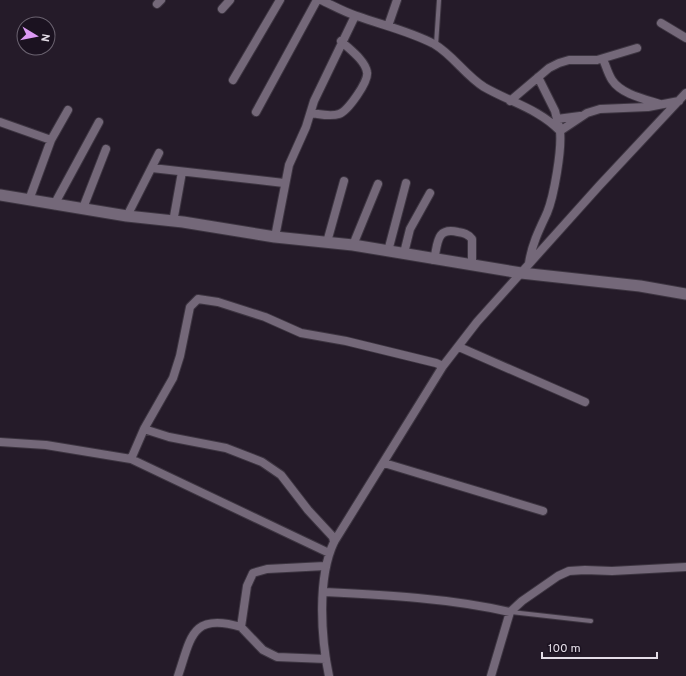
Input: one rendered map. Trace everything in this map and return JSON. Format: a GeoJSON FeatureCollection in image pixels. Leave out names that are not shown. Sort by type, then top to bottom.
{"type":"FeatureCollection","features":[{"type":"Feature","properties":{"kind":"main road"},"geometry":{"type":"LineString","coordinates":[[0,195],[127,216],[274,237],[388,250],[434,260],[520,273],[640,286],[686,294]]}},
{"type":"Feature","properties":{"kind":"street"},"geometry":{"type":"LineString","coordinates":[[222,9],[230,0]]}},
{"type":"Feature","properties":{"kind":"street"},"geometry":{"type":"LineString","coordinates":[[233,80],[280,0]]}},
{"type":"Feature","properties":{"kind":"street"},"geometry":{"type":"LineString","coordinates":[[256,112],[317,0]]}},
{"type":"Feature","properties":{"kind":"street"},"geometry":{"type":"LineString","coordinates":[[321,0],[355,16],[408,33],[436,46],[447,53],[473,80],[510,101],[541,116],[560,131]]}},
{"type":"Feature","properties":{"kind":"street"},"geometry":{"type":"LineString","coordinates":[[388,26],[397,0]]}},
{"type":"Feature","properties":{"kind":"street"},"geometry":{"type":"LineString","coordinates":[[274,237],[284,183],[289,165],[341,41],[355,16]]}},
{"type":"Feature","properties":{"kind":"street"},"geometry":{"type":"LineString","coordinates":[[660,23],[686,38]]}},
{"type":"Feature","properties":{"kind":"street"},"geometry":{"type":"LineString","coordinates":[[311,113],[332,116],[344,112],[365,84],[368,76],[365,66],[341,41]]}},
{"type":"Feature","properties":{"kind":"street"},"geometry":{"type":"LineString","coordinates":[[510,101],[549,68],[569,60],[603,59],[637,48]]}},
{"type":"Feature","properties":{"kind":"street"},"geometry":{"type":"LineString","coordinates":[[603,59],[612,81],[623,90],[638,98],[662,105]]}},
{"type":"Feature","properties":{"kind":"street"},"geometry":{"type":"LineString","coordinates":[[529,264],[534,238],[549,205],[558,160],[560,131],[552,103],[538,77]]}},
{"type":"Feature","properties":{"kind":"street"},"geometry":{"type":"LineString","coordinates":[[329,676],[326,659],[323,592],[325,566],[334,542],[443,366],[477,322],[599,186],[686,93]]}},
{"type":"Feature","properties":{"kind":"street"},"geometry":{"type":"LineString","coordinates":[[557,119],[581,116],[600,109],[662,105],[680,100]]}},
{"type":"Feature","properties":{"kind":"street"},"geometry":{"type":"LineString","coordinates":[[29,200],[51,140],[68,110]]}},
{"type":"Feature","properties":{"kind":"street"},"geometry":{"type":"LineString","coordinates":[[560,131],[567,128],[581,116]]}},
{"type":"Feature","properties":{"kind":"street"},"geometry":{"type":"LineString","coordinates":[[0,122],[51,140]]}},
{"type":"Feature","properties":{"kind":"street"},"geometry":{"type":"LineString","coordinates":[[54,204],[99,122]]}},
{"type":"Feature","properties":{"kind":"street"},"geometry":{"type":"LineString","coordinates":[[83,208],[106,149]]}},
{"type":"Feature","properties":{"kind":"street"},"geometry":{"type":"LineString","coordinates":[[127,216],[159,153]]}},
{"type":"Feature","properties":{"kind":"street"},"geometry":{"type":"LineString","coordinates":[[152,168],[284,183]]}},
{"type":"Feature","properties":{"kind":"street"},"geometry":{"type":"LineString","coordinates":[[173,222],[182,172]]}},
{"type":"Feature","properties":{"kind":"street"},"geometry":{"type":"LineString","coordinates":[[327,242],[344,181]]}},
{"type":"Feature","properties":{"kind":"street"},"geometry":{"type":"LineString","coordinates":[[388,250],[406,183]]}},
{"type":"Feature","properties":{"kind":"street"},"geometry":{"type":"LineString","coordinates":[[353,245],[378,184]]}},
{"type":"Feature","properties":{"kind":"street"},"geometry":{"type":"LineString","coordinates":[[404,253],[410,229],[430,193]]}},
{"type":"Feature","properties":{"kind":"street"},"geometry":{"type":"LineString","coordinates":[[434,260],[440,236],[443,232],[449,230],[464,233],[472,239],[472,266]]}},
{"type":"Feature","properties":{"kind":"street"},"geometry":{"type":"LineString","coordinates":[[131,459],[144,429],[172,378],[180,356],[190,307],[198,299],[218,302],[265,317],[301,333],[346,341],[443,366]]}},
{"type":"Feature","properties":{"kind":"street"},"geometry":{"type":"LineString","coordinates":[[459,347],[585,402]]}},
{"type":"Feature","properties":{"kind":"street"},"geometry":{"type":"LineString","coordinates":[[144,429],[168,437],[226,448],[262,462],[281,474],[308,510],[333,537],[334,542]]}},
{"type":"Feature","properties":{"kind":"street"},"geometry":{"type":"LineString","coordinates":[[0,442],[90,450],[131,459],[329,552]]}},
{"type":"Feature","properties":{"kind":"street"},"geometry":{"type":"LineString","coordinates":[[384,463],[543,511]]}},
{"type":"Feature","properties":{"kind":"street"},"geometry":{"type":"LineString","coordinates":[[241,627],[247,586],[253,573],[267,570],[325,566]]}},
{"type":"Feature","properties":{"kind":"street"},"geometry":{"type":"LineString","coordinates":[[491,676],[510,612],[522,601],[558,576],[570,571],[686,568]]}},
{"type":"Feature","properties":{"kind":"street"},"geometry":{"type":"LineString","coordinates":[[323,592],[428,599],[489,607],[510,612]]}},
{"type":"Feature","properties":{"kind":"street"},"geometry":{"type":"LineString","coordinates":[[178,676],[188,648],[198,628],[208,623],[241,627],[263,650],[277,657],[326,659]]}},
{"type":"Feature","properties":{"kind":"lane"},"geometry":{"type":"LineString","coordinates":[[436,46],[439,0]]}},
{"type":"Feature","properties":{"kind":"lane"},"geometry":{"type":"LineString","coordinates":[[510,612],[591,621]]}}]}
